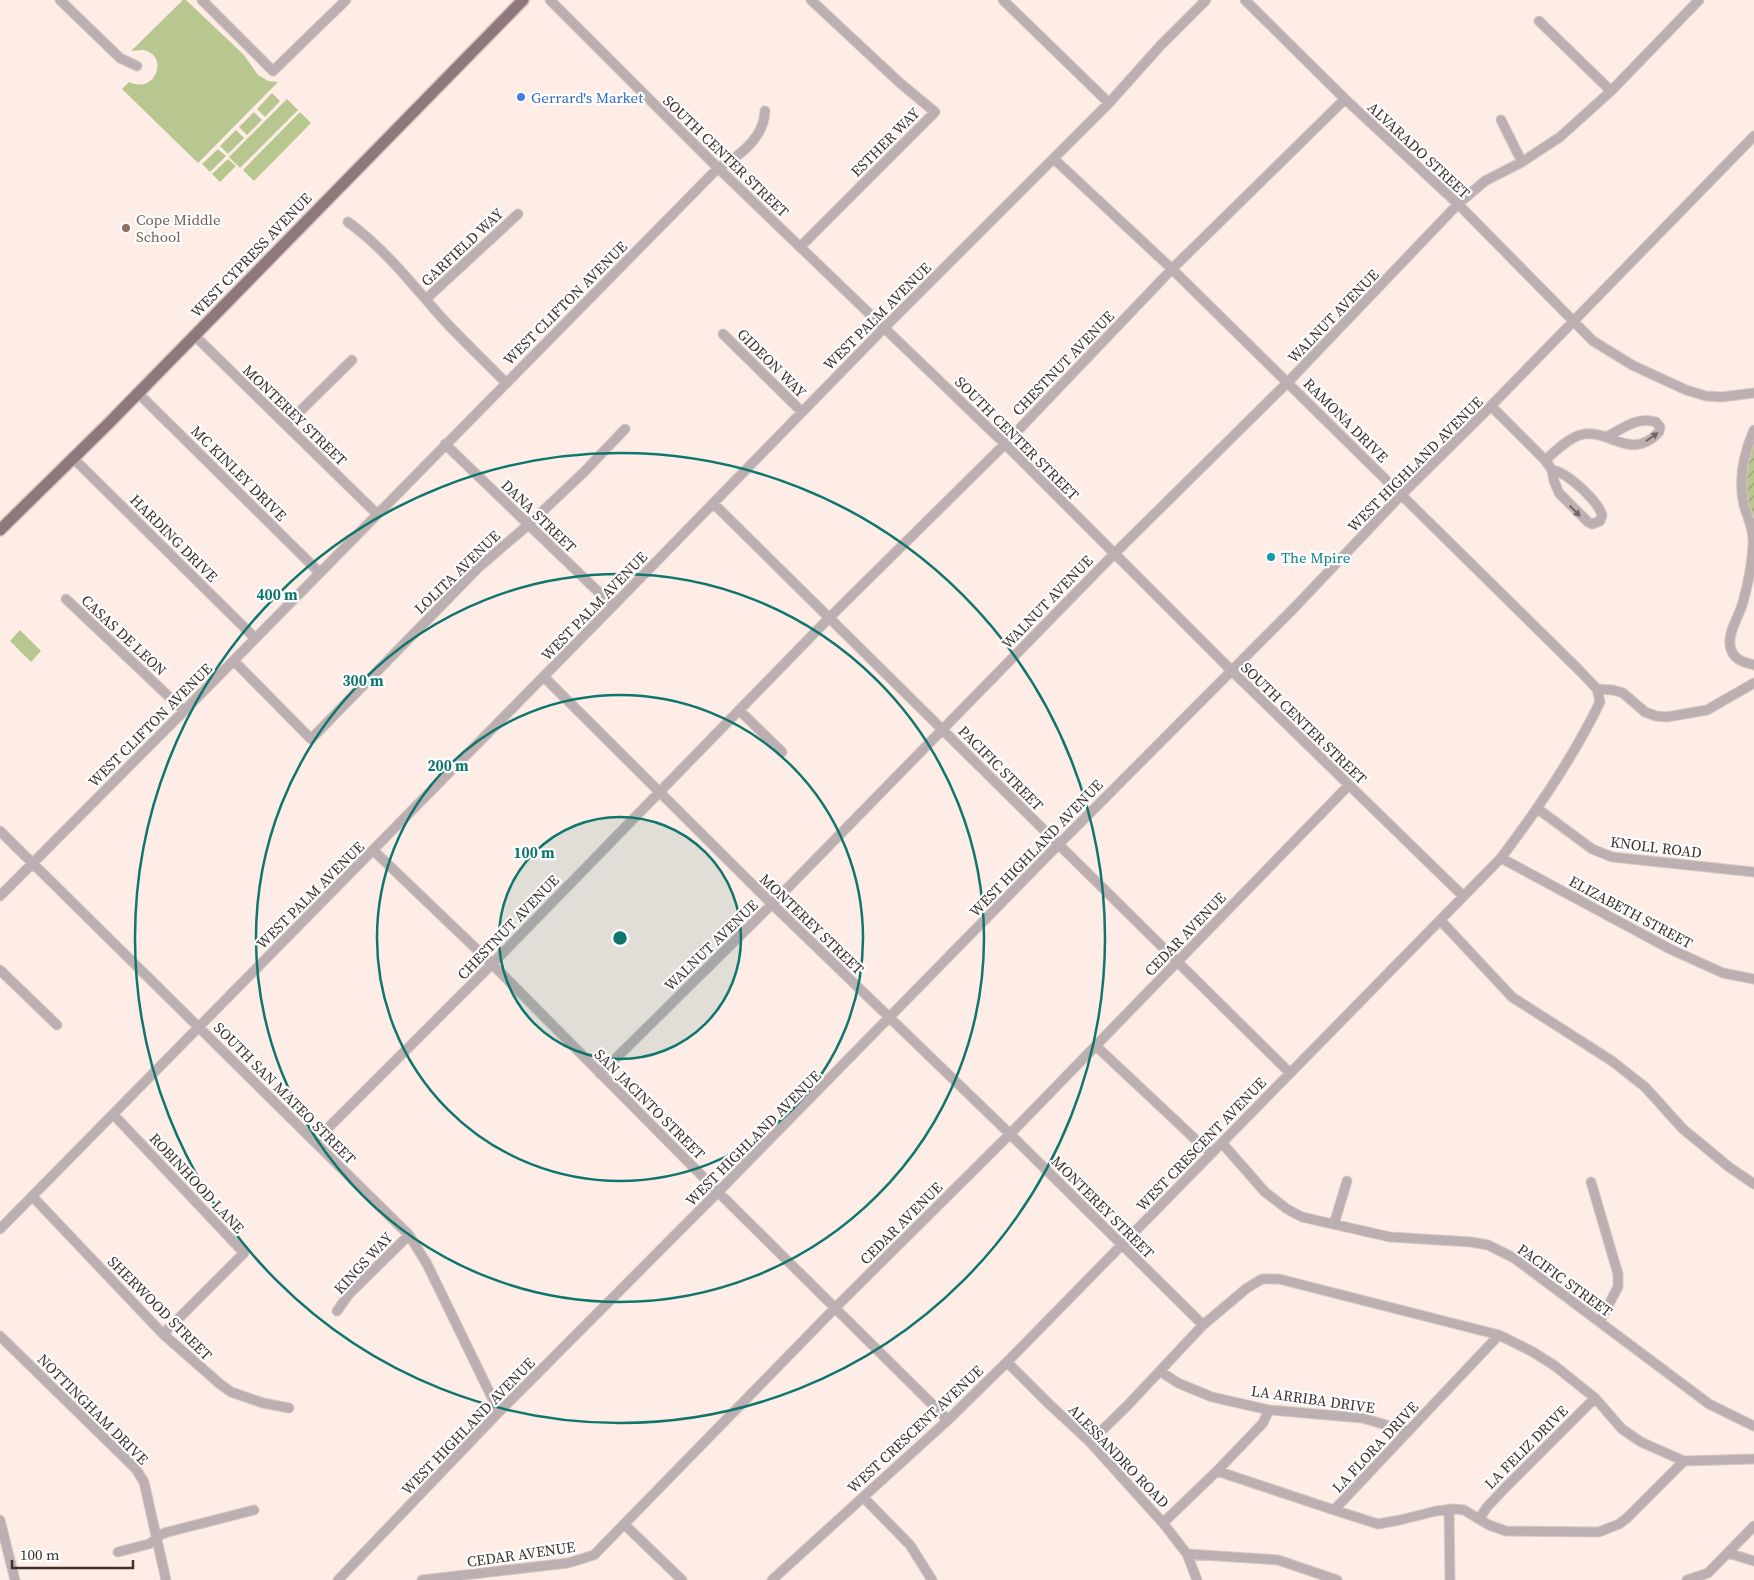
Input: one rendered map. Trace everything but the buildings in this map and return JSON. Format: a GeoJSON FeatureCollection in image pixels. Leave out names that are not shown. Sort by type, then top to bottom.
{"type":"FeatureCollection","features":[{"type":"Feature","properties":{"kind":"main road","name":"WEST CYPRESS AVENUE"},"geometry":{"type":"LineString","coordinates":[[0,530],[138,393],[523,0]]}},
{"type":"Feature","properties":{"kind":"street"},"geometry":{"type":"LineString","coordinates":[[60,0],[120,58],[138,66]]}},
{"type":"Feature","properties":{"kind":"street"},"geometry":{"type":"LineString","coordinates":[[202,0],[273,71],[346,0]]}},
{"type":"Feature","properties":{"kind":"street","name":"SOUTH CENTER STREET"},"geometry":{"type":"LineString","coordinates":[[550,0],[718,168],[1005,444],[1231,670],[1463,896]]}},
{"type":"Feature","properties":{"kind":"street","name":"ESTHER WAY"},"geometry":{"type":"LineString","coordinates":[[800,247],[935,112],[893,77],[810,0]]}},
{"type":"Feature","properties":{"kind":"street"},"geometry":{"type":"LineString","coordinates":[[1003,0],[1109,103]]}},
{"type":"Feature","properties":{"kind":"street","name":"WEST PALM AVENUE"},"geometry":{"type":"LineString","coordinates":[[0,1229],[614,606],[884,328],[1109,103],[1161,45],[1206,0]]}},
{"type":"Feature","properties":{"kind":"street","name":"ALVARADO STREET"},"geometry":{"type":"LineString","coordinates":[[1245,0],[1345,99],[1458,204],[1573,322],[1602,348],[1632,365],[1686,390],[1706,396],[1722,397],[1754,392]]}},
{"type":"Feature","properties":{"kind":"street","name":"WALNUT AVENUE"},"geometry":{"type":"LineString","coordinates":[[600,1074],[772,904],[1114,554],[1288,382],[1458,204],[1485,181],[1522,162],[1560,136],[1612,91],[1700,0]]}},
{"type":"Feature","properties":{"kind":"street"},"geometry":{"type":"LineString","coordinates":[[1539,21],[1612,91]]}},
{"type":"Feature","properties":{"kind":"street","name":"CHESTNUT AVENUE"},"geometry":{"type":"LineString","coordinates":[[315,1141],[492,964],[829,618],[1005,444],[1172,269],[1345,99]]}},
{"type":"Feature","properties":{"kind":"street","name":"WEST CLIFTON AVENUE"},"geometry":{"type":"LineString","coordinates":[[0,896],[234,661],[718,168],[739,155],[751,143],[764,122],[765,111]]}},
{"type":"Feature","properties":{"kind":"street"},"geometry":{"type":"LineString","coordinates":[[1501,120],[1522,162]]}},
{"type":"Feature","properties":{"kind":"street","name":"WEST HIGHLAND AVENUE"},"geometry":{"type":"LineString","coordinates":[[338,1580],[499,1412],[1296,606],[1402,494],[1491,406],[1754,136]]}},
{"type":"Feature","properties":{"kind":"street","name":"RAMONA DRIVE"},"geometry":{"type":"LineString","coordinates":[[1054,159],[1172,269],[1288,382],[1596,689]]}},
{"type":"Feature","properties":{"kind":"street","name":"GARFIELD WAY"},"geometry":{"type":"LineString","coordinates":[[426,299],[518,214]]}},
{"type":"Feature","properties":{"kind":"street","name":"GARFIELD WAY"},"geometry":{"type":"LineString","coordinates":[[348,222],[367,236],[386,254],[443,320],[506,383]]}},
{"type":"Feature","properties":{"kind":"street","name":"GIDEON WAY"},"geometry":{"type":"LineString","coordinates":[[723,334],[802,412]]}},
{"type":"Feature","properties":{"kind":"street","name":"MONTEREY STREET"},"geometry":{"type":"LineString","coordinates":[[194,335],[377,514]]}},
{"type":"Feature","properties":{"kind":"street"},"geometry":{"type":"LineString","coordinates":[[286,425],[352,360]]}},
{"type":"Feature","properties":{"kind":"street","name":"MC KINLEY DRIVE"},"geometry":{"type":"LineString","coordinates":[[138,393],[320,573]]}},
{"type":"Feature","properties":{"kind":"street"},"geometry":{"type":"LineString","coordinates":[[1491,406],[1546,460],[1552,470],[1554,481],[1564,499],[1588,522],[1592,524],[1600,521],[1602,515],[1599,507],[1566,475],[1552,470]]}},
{"type":"Feature","properties":{"kind":"street"},"geometry":{"type":"LineString","coordinates":[[1546,460],[1570,440],[1582,434],[1608,436],[1624,444],[1633,445],[1654,437],[1659,432],[1660,426],[1656,422],[1643,420],[1634,422],[1608,436]]}},
{"type":"Feature","properties":{"kind":"street","name":"LOLITA AVENUE"},"geometry":{"type":"LineString","coordinates":[[234,661],[311,739],[479,567],[528,525],[584,472],[625,429]]}},
{"type":"Feature","properties":{"kind":"street"},"geometry":{"type":"LineString","coordinates":[[1754,430],[1743,466],[1741,487],[1744,504],[1753,525],[1753,544],[1743,602],[1729,642],[1735,657],[1740,661],[1754,665]]}},
{"type":"Feature","properties":{"kind":"street","name":"DANA STREET"},"geometry":{"type":"LineString","coordinates":[[445,444],[614,606]]}},
{"type":"Feature","properties":{"kind":"street","name":"HARDING DRIVE"},"geometry":{"type":"LineString","coordinates":[[73,458],[255,638]]}},
{"type":"Feature","properties":{"kind":"street","name":"PACIFIC STREET"},"geometry":{"type":"LineString","coordinates":[[714,504],[1290,1073]]}},
{"type":"Feature","properties":{"kind":"street","name":"CASAS DE LEON"},"geometry":{"type":"LineString","coordinates":[[66,599],[184,711]]}},
{"type":"Feature","properties":{"kind":"street","name":"MONTEREY STREET"},"geometry":{"type":"LineString","coordinates":[[544,677],[658,792],[1010,1134],[1203,1325]]}},
{"type":"Feature","properties":{"kind":"street"},"geometry":{"type":"LineString","coordinates":[[1596,689],[1623,692],[1645,712],[1667,717],[1707,710],[1754,683]]}},
{"type":"Feature","properties":{"kind":"street","name":"WEST CRESCENT AVENUE"},"geometry":{"type":"LineString","coordinates":[[772,1580],[948,1420],[1441,921],[1500,858],[1538,809],[1569,760],[1600,702],[1596,689]]}},
{"type":"Feature","properties":{"kind":"street"},"geometry":{"type":"LineString","coordinates":[[739,710],[782,752]]}},
{"type":"Feature","properties":{"kind":"street","name":"CEDAR AVENUE"},"geometry":{"type":"LineString","coordinates":[[422,1580],[568,1563],[594,1555],[836,1307],[1010,1134],[1349,785]]}},
{"type":"Feature","properties":{"kind":"street","name":"KNOLL ROAD"},"geometry":{"type":"LineString","coordinates":[[1538,809],[1592,849],[1612,857],[1754,872]]}},
{"type":"Feature","properties":{"kind":"street","name":"SOUTH SAN MATEO STREET"},"geometry":{"type":"LineString","coordinates":[[0,831],[409,1235],[428,1264],[499,1412]]}},
{"type":"Feature","properties":{"kind":"street","name":"SAN JACINTO STREET"},"geometry":{"type":"LineString","coordinates":[[373,850],[492,964],[948,1420]]}},
{"type":"Feature","properties":{"kind":"street","name":"ELIZABETH STREET"},"geometry":{"type":"LineString","coordinates":[[1500,858],[1670,949],[1722,972],[1754,978]]}},
{"type":"Feature","properties":{"kind":"street"},"geometry":{"type":"LineString","coordinates":[[1441,921],[1512,997],[1612,1061],[1645,1087],[1684,1129],[1729,1167],[1754,1184]]}},
{"type":"Feature","properties":{"kind":"street"},"geometry":{"type":"LineString","coordinates":[[0,970],[57,1024]]}},
{"type":"Feature","properties":{"kind":"street"},"geometry":{"type":"LineString","coordinates":[[1096,1046],[1211,1154]]}},
{"type":"Feature","properties":{"kind":"street","name":"ROBINHOOD LANE"},"geometry":{"type":"LineString","coordinates":[[113,1114],[244,1253],[163,1334]]}},
{"type":"Feature","properties":{"kind":"street","name":"PACIFIC STREET"},"geometry":{"type":"LineString","coordinates":[[1222,1143],[1265,1192],[1287,1209],[1302,1217],[1390,1237],[1452,1240],[1488,1245],[1514,1258],[1709,1404],[1754,1426]]}},
{"type":"Feature","properties":{"kind":"street"},"geometry":{"type":"LineString","coordinates":[[1334,1224],[1348,1181]]}},
{"type":"Feature","properties":{"kind":"street"},"geometry":{"type":"LineString","coordinates":[[1591,1182],[1618,1274],[1618,1287],[1600,1321]]}},
{"type":"Feature","properties":{"kind":"street","name":"SHERWOOD STREET"},"geometry":{"type":"LineString","coordinates":[[32,1196],[163,1334],[220,1384],[231,1392],[262,1403],[289,1408]]}},
{"type":"Feature","properties":{"kind":"street","name":"KINGS WAY"},"geometry":{"type":"LineString","coordinates":[[337,1311],[349,1294],[409,1235]]}},
{"type":"Feature","properties":{"kind":"street"},"geometry":{"type":"LineString","coordinates":[[1090,1442],[1203,1325],[1247,1288],[1262,1279],[1280,1279],[1499,1335],[1514,1341],[1541,1357],[1594,1398],[1622,1429],[1641,1442],[1684,1461],[1754,1459]]}},
{"type":"Feature","properties":{"kind":"street","name":"LA FLORA DRIVE"},"geometry":{"type":"LineString","coordinates":[[1217,1471],[1334,1510],[1499,1335]]}},
{"type":"Feature","properties":{"kind":"street","name":"NOTTINGHAM DRIVE"},"geometry":{"type":"LineString","coordinates":[[0,1336],[136,1470],[144,1482],[166,1580]]}},
{"type":"Feature","properties":{"kind":"street","name":"ALESSANDRO ROAD"},"geometry":{"type":"LineString","coordinates":[[1006,1362],[1090,1442],[1163,1523],[1187,1554],[1197,1580]]}},
{"type":"Feature","properties":{"kind":"street","name":"LA ARRIBA DRIVE"},"geometry":{"type":"LineString","coordinates":[[1160,1371],[1178,1383],[1210,1396],[1269,1410],[1362,1418],[1407,1431]]}},
{"type":"Feature","properties":{"kind":"street","name":"LA FELIZ DRIVE"},"geometry":{"type":"LineString","coordinates":[[1480,1518],[1487,1507],[1506,1487],[1594,1398]]}},
{"type":"Feature","properties":{"kind":"street"},"geometry":{"type":"LineString","coordinates":[[1163,1523],[1263,1423],[1269,1410]]}},
{"type":"Feature","properties":{"kind":"street"},"geometry":{"type":"LineString","coordinates":[[1334,1510],[1378,1524],[1448,1509],[1464,1510],[1489,1525],[1506,1532],[1599,1532],[1619,1524],[1684,1461]]}},
{"type":"Feature","properties":{"kind":"street"},"geometry":{"type":"LineString","coordinates":[[863,1497],[910,1545],[932,1580]]}},
{"type":"Feature","properties":{"kind":"street"},"geometry":{"type":"LineString","coordinates":[[1448,1509],[1450,1580]]}},
{"type":"Feature","properties":{"kind":"street"},"geometry":{"type":"LineString","coordinates":[[118,1552],[142,1547],[168,1532],[254,1510]]}},
{"type":"Feature","properties":{"kind":"street"},"geometry":{"type":"LineString","coordinates":[[0,1520],[15,1580]]}},
{"type":"Feature","properties":{"kind":"street"},"geometry":{"type":"LineString","coordinates":[[624,1524],[682,1580]]}},
{"type":"Feature","properties":{"kind":"street"},"geometry":{"type":"LineString","coordinates":[[1686,1580],[1708,1573],[1754,1526]]}},
{"type":"Feature","properties":{"kind":"street"},"geometry":{"type":"LineString","coordinates":[[1728,1553],[1754,1561]]}},
{"type":"Feature","properties":{"kind":"street"},"geometry":{"type":"LineString","coordinates":[[1187,1554],[1278,1560],[1337,1580]]}},
{"type":"Feature","properties":{"kind":"green space"},"geometry":{"type":"Polygon","coordinates":[[[183,0],[186,0],[244,55],[258,75],[268,81],[278,82],[198,163],[122,89],[129,82],[138,84],[152,80],[156,74],[157,67],[157,61],[153,55],[145,50],[131,51],[183,0]]]}},
{"type":"Feature","properties":{"kind":"green space"},"geometry":{"type":"Polygon","coordinates":[[[272,93],[280,101],[265,117],[257,109],[272,93]]]}},
{"type":"Feature","properties":{"kind":"green space"},"geometry":{"type":"Polygon","coordinates":[[[287,99],[298,110],[240,168],[229,157],[287,99]]]}},
{"type":"Feature","properties":{"kind":"green space"},"geometry":{"type":"Polygon","coordinates":[[[254,112],[262,120],[247,135],[239,127],[254,112]]]}},
{"type":"Feature","properties":{"kind":"green space"},"geometry":{"type":"Polygon","coordinates":[[[300,112],[311,123],[254,181],[243,170],[300,112]]]}},
{"type":"Feature","properties":{"kind":"green space"},"geometry":{"type":"Polygon","coordinates":[[[236,130],[244,138],[228,154],[220,146],[236,130]]]}},
{"type":"Feature","properties":{"kind":"green space"},"geometry":{"type":"Polygon","coordinates":[[[218,149],[226,156],[210,172],[202,164],[218,149]]]}},
{"type":"Feature","properties":{"kind":"green space"},"geometry":{"type":"Polygon","coordinates":[[[228,159],[236,166],[220,182],[212,174],[228,159]]]}},
{"type":"Feature","properties":{"kind":"green space"},"geometry":{"type":"Polygon","coordinates":[[[1754,437],[1754,517],[1747,497],[1746,478],[1754,437]]]}},
{"type":"Feature","properties":{"kind":"green space"},"geometry":{"type":"Polygon","coordinates":[[[20,630],[41,651],[31,662],[10,641],[20,630]]]}},
{"type":"Feature","properties":{"kind":"place","name":"Gerrard's Market"},"geometry":{"type":"Point","coordinates":[521,97]}},
{"type":"Feature","properties":{"kind":"place","name":"Cope Middle School"},"geometry":{"type":"Point","coordinates":[126,228]}},
{"type":"Feature","properties":{"kind":"place","name":"The Mpire"},"geometry":{"type":"Point","coordinates":[1271,557]}}]}
